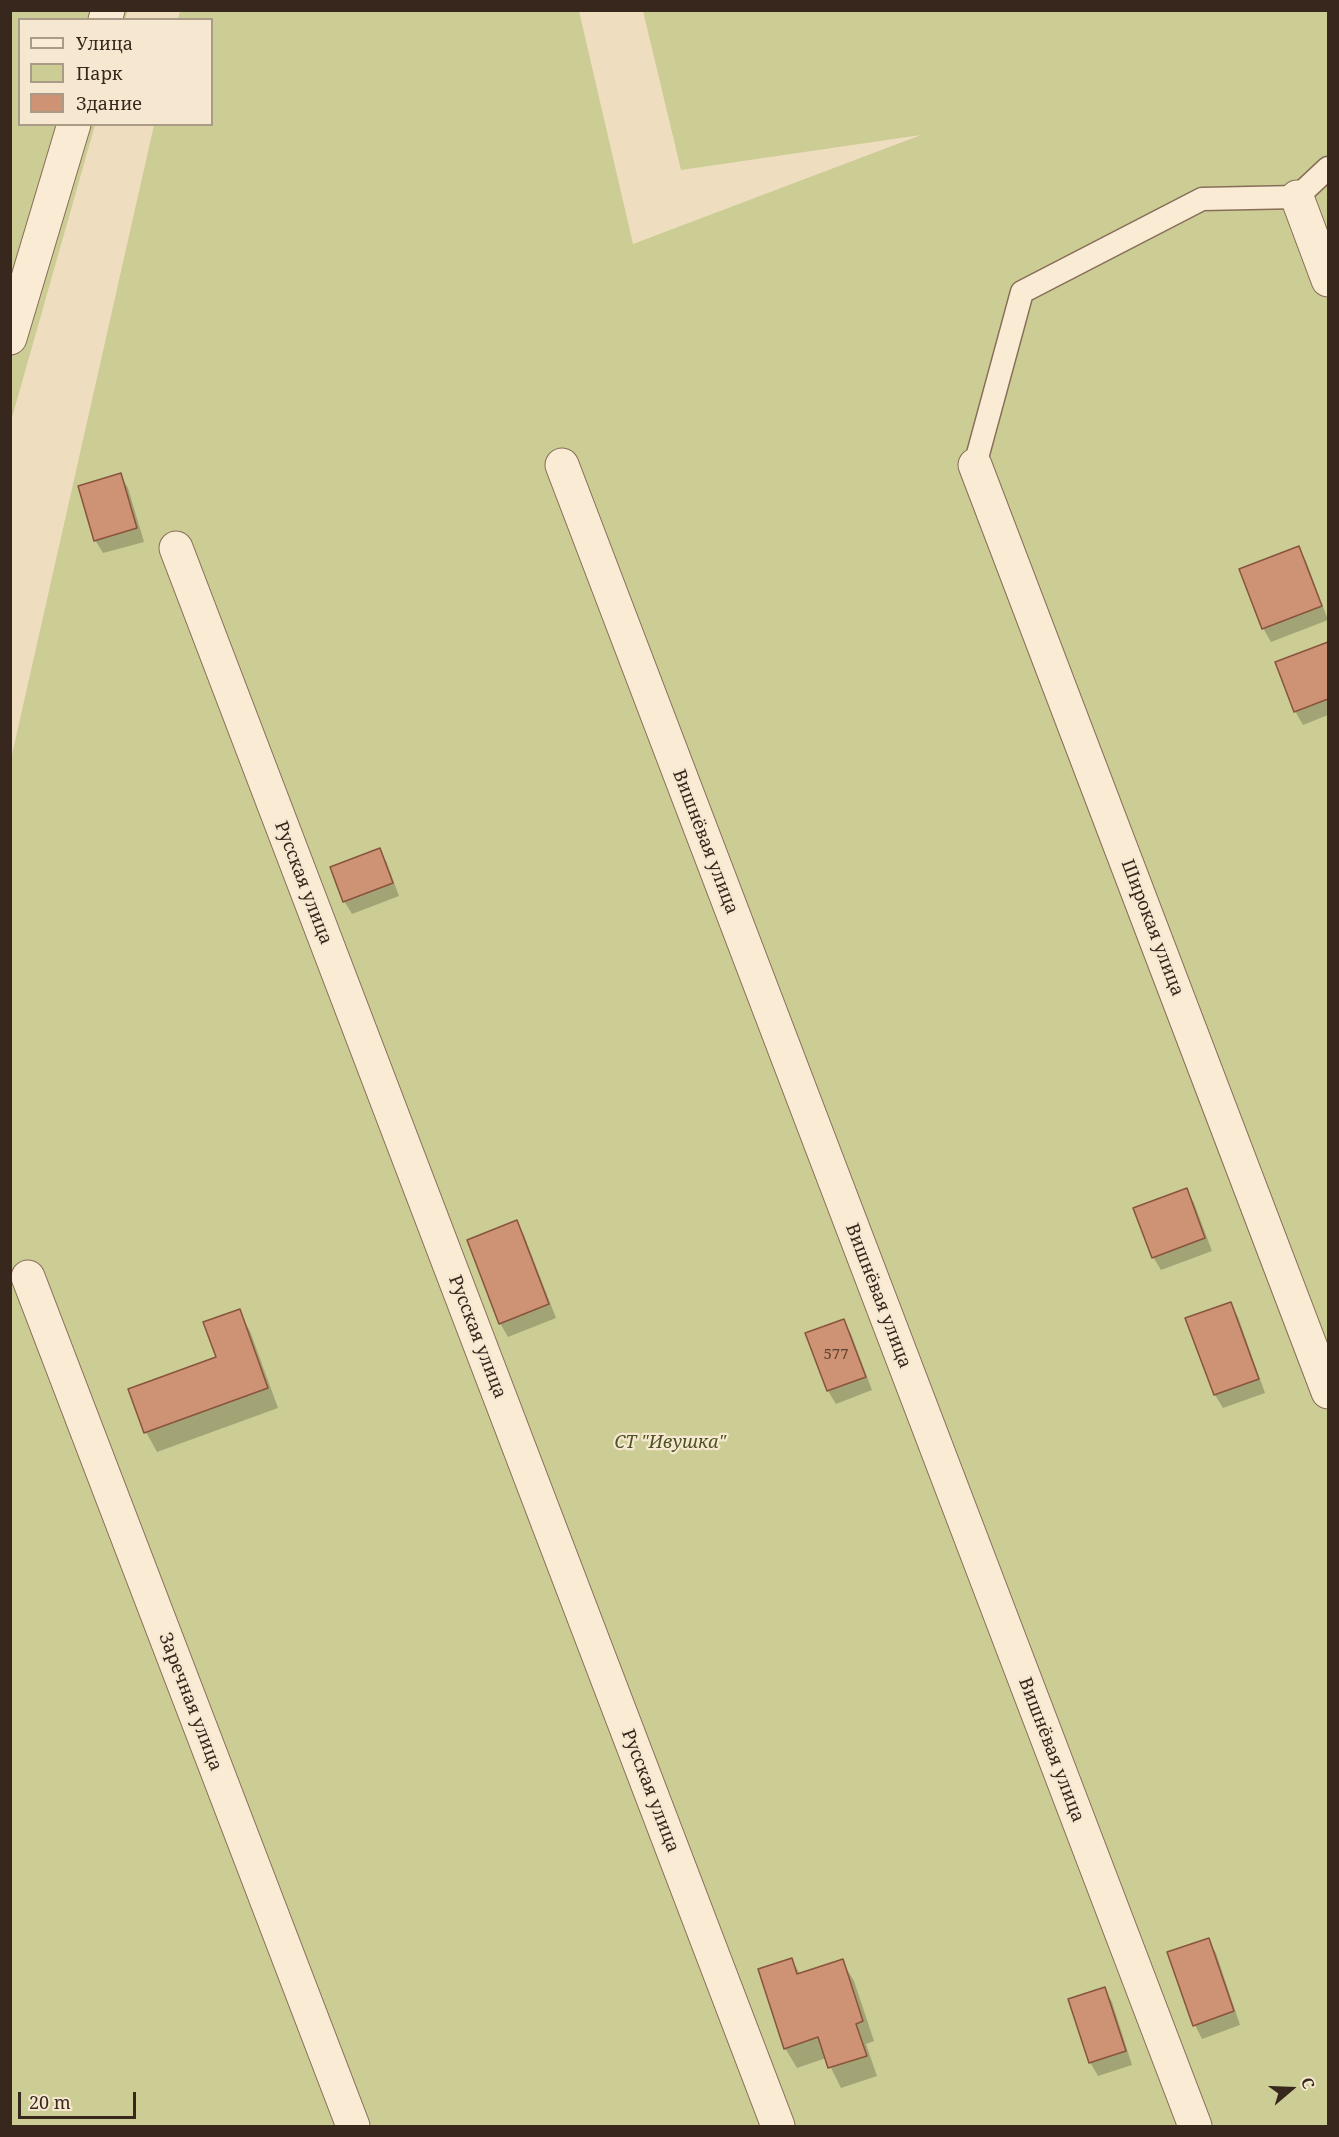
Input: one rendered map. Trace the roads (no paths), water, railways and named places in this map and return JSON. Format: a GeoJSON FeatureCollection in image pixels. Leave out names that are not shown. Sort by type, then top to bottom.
{"type":"FeatureCollection","features":[{"type":"Feature","properties":{"kind":"street"},"geometry":{"type":"LineString","coordinates":[[10,338],[73,126]]}},
{"type":"Feature","properties":{"kind":"street"},"geometry":{"type":"LineString","coordinates":[[1297,197],[1329,280]]}},
{"type":"Feature","properties":{"kind":"street","name":"Вишнёвая улица"},"geometry":{"type":"LineString","coordinates":[[562,465],[1195,2127]]}},
{"type":"Feature","properties":{"kind":"street","name":"Широкая улица"},"geometry":{"type":"LineString","coordinates":[[975,465],[1329,1392]]}},
{"type":"Feature","properties":{"kind":"street","name":"Русская улица"},"geometry":{"type":"LineString","coordinates":[[176,548],[777,2127]]}},
{"type":"Feature","properties":{"kind":"street","name":"Заречная улица"},"geometry":{"type":"LineString","coordinates":[[28,1277],[353,2127]]}},
{"type":"Feature","properties":{"kind":"lane"},"geometry":{"type":"LineString","coordinates":[[975,465],[1022,292],[1202,199],[1297,197],[1329,168]]}},
{"type":"Feature","properties":{"kind":"park label","name":"СТ \"Ивушка\""},"geometry":{"type":"Point","coordinates":[670,1443]}}]}
